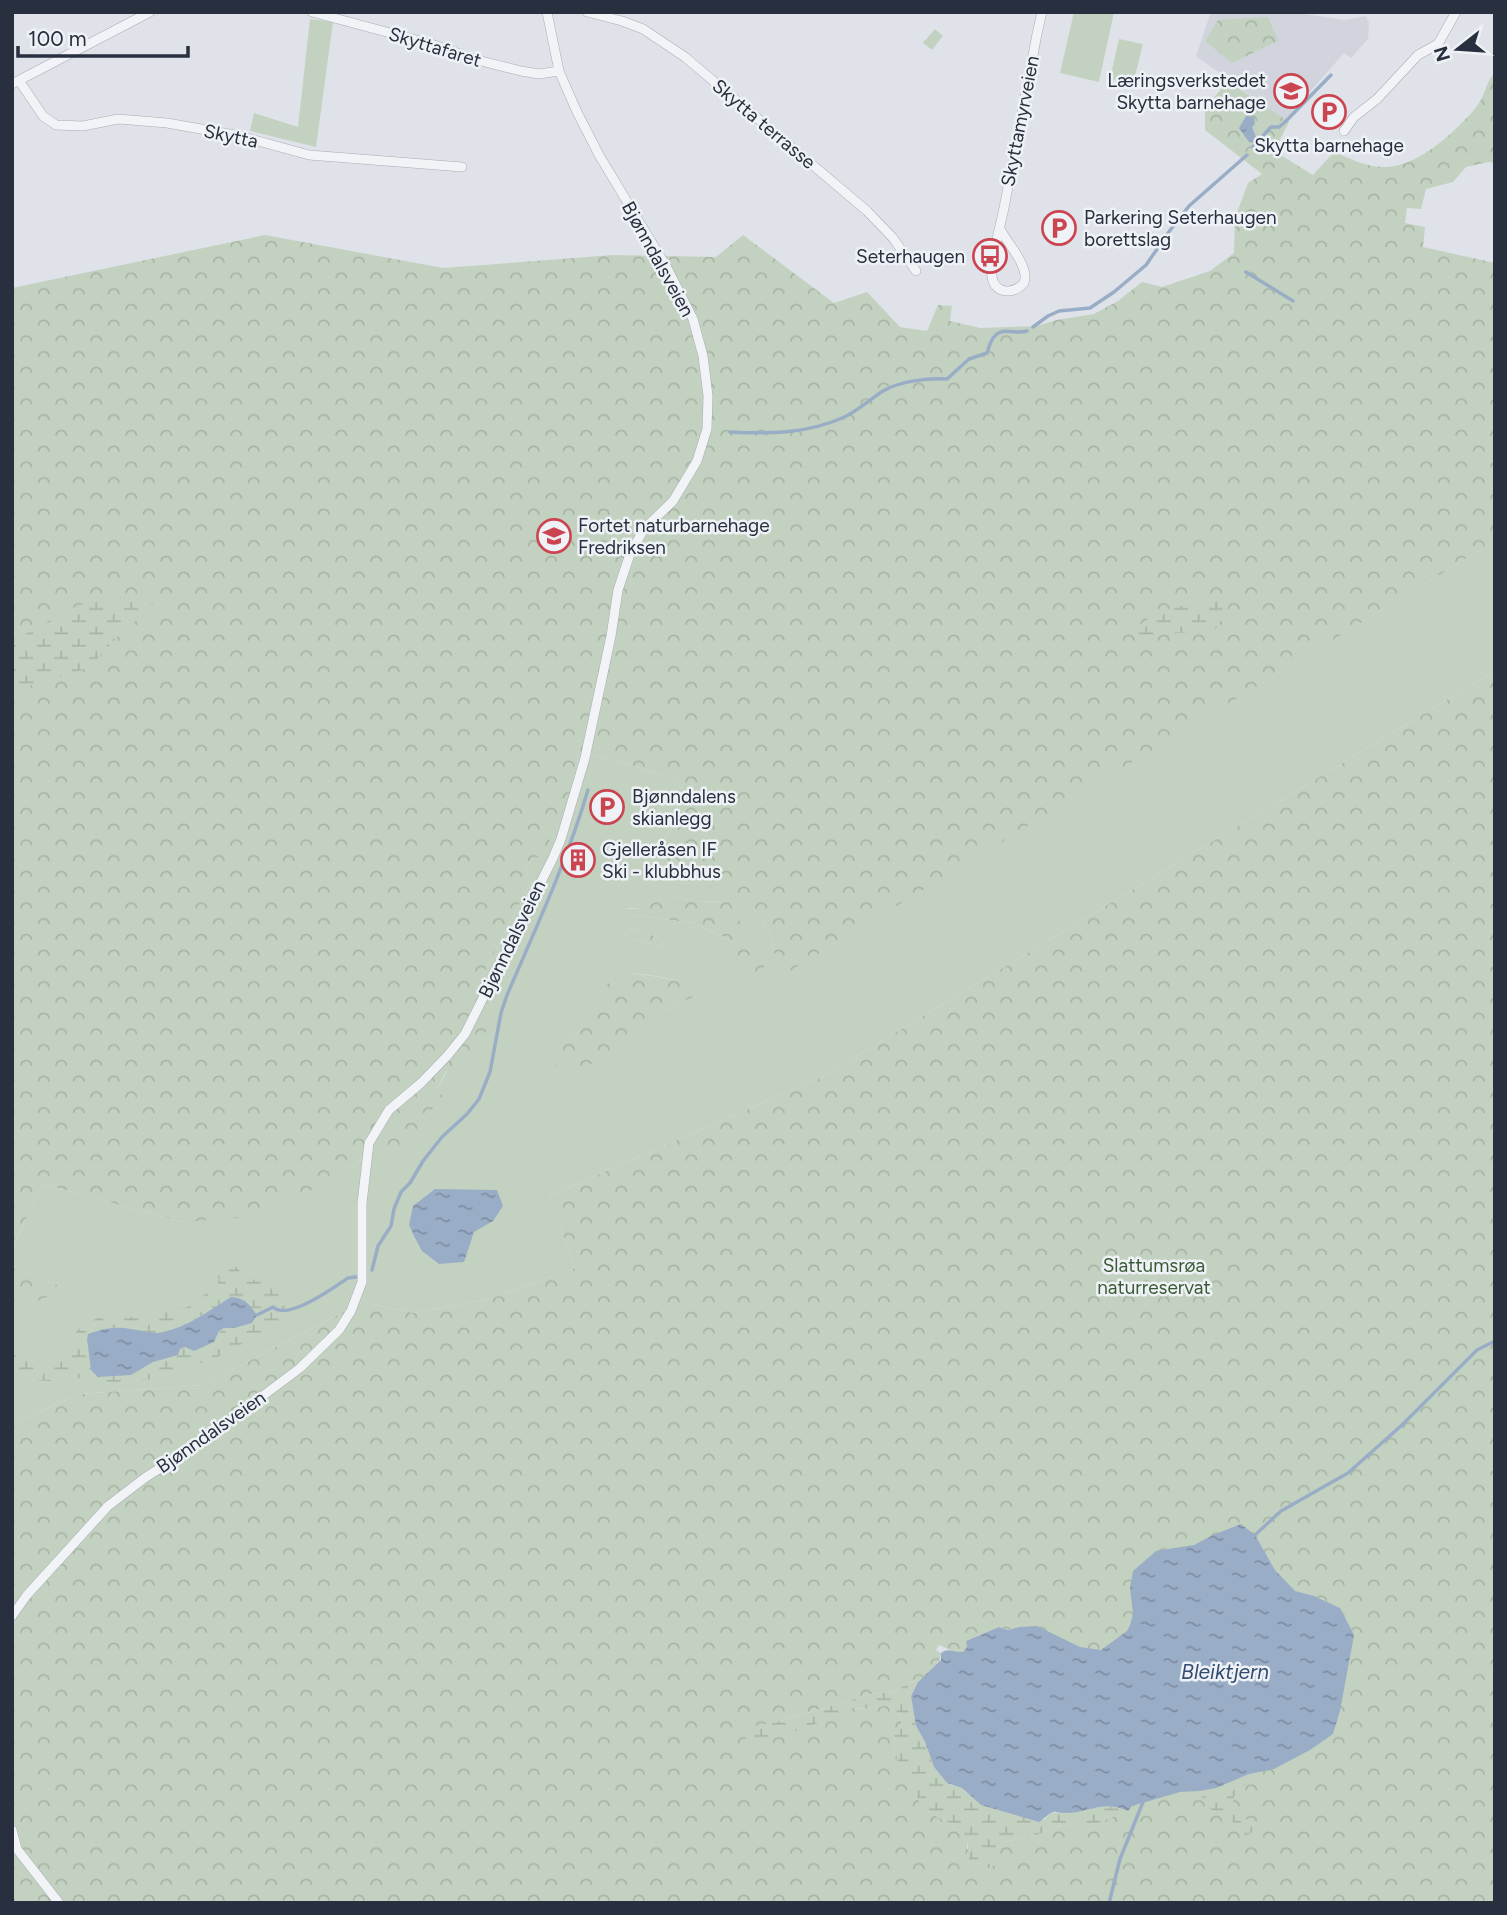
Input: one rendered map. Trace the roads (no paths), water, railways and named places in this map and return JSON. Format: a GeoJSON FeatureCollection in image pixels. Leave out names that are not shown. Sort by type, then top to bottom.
{"type":"FeatureCollection","features":[{"type":"Feature","properties":{"kind":"street"},"geometry":{"type":"LineString","coordinates":[[16,83],[150,12]]}},
{"type":"Feature","properties":{"kind":"street","name":"Skyttafaret"},"geometry":{"type":"LineString","coordinates":[[312,12],[521,71],[539,74],[559,71]]}},
{"type":"Feature","properties":{"kind":"street","name":"Bjønndalsveien"},"geometry":{"type":"LineString","coordinates":[[12,1616],[27,1595],[108,1506],[146,1477],[200,1443],[300,1368],[340,1330],[362,1282],[362,1203],[369,1143],[389,1110],[421,1083],[465,1034],[553,858],[583,769],[618,590],[630,554],[644,529],[677,496],[696,461],[708,429],[708,396],[703,355],[693,319],[667,268],[599,155],[559,71],[547,12]]}},
{"type":"Feature","properties":{"kind":"street","name":"Skytta terrasse"},"geometry":{"type":"LineString","coordinates":[[587,12],[643,29],[685,57],[867,211],[901,248],[916,271]]}},
{"type":"Feature","properties":{"kind":"street","name":"Skyttamyrveien"},"geometry":{"type":"LineString","coordinates":[[1000,229],[1023,265],[1026,275],[1024,283],[1013,291],[1000,289],[992,276],[1000,229],[1042,12]]}},
{"type":"Feature","properties":{"kind":"street"},"geometry":{"type":"LineString","coordinates":[[1344,131],[1354,117],[1383,93],[1418,55],[1438,44],[1456,12]]}},
{"type":"Feature","properties":{"kind":"street","name":"Skytta"},"geometry":{"type":"LineString","coordinates":[[16,83],[43,116],[56,125],[83,126],[118,119],[167,122],[240,136],[309,155],[462,167]]}},
{"type":"Feature","properties":{"kind":"street"},"geometry":{"type":"LineString","coordinates":[[12,1830],[17,1850],[59,1903]]}},
{"type":"Feature","properties":{"kind":"water"},"geometry":{"type":"Polygon","coordinates":[[[1246,116],[1254,117],[1255,124],[1252,127],[1256,137],[1253,143],[1249,142],[1239,128],[1246,116]]]}},
{"type":"Feature","properties":{"kind":"water"},"geometry":{"type":"Polygon","coordinates":[[[435,1189],[497,1190],[503,1206],[493,1221],[474,1232],[464,1262],[439,1264],[422,1251],[409,1225],[413,1206],[435,1189]]]}},
{"type":"Feature","properties":{"kind":"water"},"geometry":{"type":"Polygon","coordinates":[[[231,1297],[243,1300],[252,1308],[257,1315],[252,1323],[224,1328],[219,1331],[214,1342],[194,1351],[185,1347],[180,1349],[178,1355],[153,1362],[131,1375],[98,1377],[91,1370],[88,1334],[114,1328],[151,1333],[172,1330],[231,1297]]]}},
{"type":"Feature","properties":{"kind":"water","name":"Bleiktjern"},"geometry":{"type":"Polygon","coordinates":[[[1241,1524],[1255,1535],[1275,1570],[1295,1591],[1340,1608],[1354,1635],[1333,1734],[1274,1769],[1249,1774],[1216,1788],[1180,1792],[1132,1806],[1128,1811],[1110,1806],[1072,1813],[1054,1812],[1039,1822],[981,1805],[962,1788],[947,1783],[934,1767],[916,1726],[911,1696],[918,1682],[941,1660],[941,1653],[949,1650],[963,1652],[967,1647],[966,1641],[999,1627],[1008,1630],[1037,1626],[1080,1647],[1101,1650],[1127,1631],[1130,1625],[1133,1614],[1130,1588],[1133,1571],[1156,1551],[1194,1545],[1241,1524]]]}},
{"type":"Feature","properties":{"kind":"waterway"},"geometry":{"type":"LineString","coordinates":[[1253,147],[1271,127],[1279,127],[1285,122],[1331,75]]}},
{"type":"Feature","properties":{"kind":"waterway"},"geometry":{"type":"LineString","coordinates":[[1033,327],[1059,311],[1090,308],[1114,292],[1146,265],[1189,206],[1247,155]]}},
{"type":"Feature","properties":{"kind":"waterway"},"geometry":{"type":"LineString","coordinates":[[1246,272],[1293,301]]}},
{"type":"Feature","properties":{"kind":"waterway"},"geometry":{"type":"LineString","coordinates":[[730,432],[787,432],[828,423],[853,412],[883,391],[897,385],[947,379],[969,359],[987,353],[992,340],[1001,332],[1027,331]]}},
{"type":"Feature","properties":{"kind":"waterway"},"geometry":{"type":"LineString","coordinates":[[372,1270],[378,1246],[391,1226],[401,1192],[442,1137],[479,1099],[490,1072],[507,995],[561,868],[588,790]]}},
{"type":"Feature","properties":{"kind":"waterway"},"geometry":{"type":"LineString","coordinates":[[257,1315],[273,1307],[280,1310],[299,1307],[348,1278],[356,1277]]}},
{"type":"Feature","properties":{"kind":"waterway"},"geometry":{"type":"LineString","coordinates":[[1255,1535],[1281,1511],[1348,1473],[1402,1425],[1477,1350],[1495,1341]]}},
{"type":"Feature","properties":{"kind":"waterway"},"geometry":{"type":"LineString","coordinates":[[1109,1903],[1120,1859],[1143,1802]]}},
{"type":"Feature","properties":{"kind":"place","name":"Læringsverkstedet Skytta barnehage"},"geometry":{"type":"Point","coordinates":[1291,91]}},
{"type":"Feature","properties":{"kind":"place","name":"Skytta barnehage"},"geometry":{"type":"Point","coordinates":[1329,112]}},
{"type":"Feature","properties":{"kind":"place","name":"Parkering Seterhaugen borettslag"},"geometry":{"type":"Point","coordinates":[1059,228]}},
{"type":"Feature","properties":{"kind":"place","name":"Seterhaugen"},"geometry":{"type":"Point","coordinates":[990,256]}},
{"type":"Feature","properties":{"kind":"place","name":"Fortet naturbarnehage Fredriksen"},"geometry":{"type":"Point","coordinates":[554,536]}},
{"type":"Feature","properties":{"kind":"place","name":"Bjønndalens skianlegg"},"geometry":{"type":"Point","coordinates":[607,807]}},
{"type":"Feature","properties":{"kind":"place","name":"Gjelleråsen IF Ski - klubbhus"},"geometry":{"type":"Point","coordinates":[578,860]}},
{"type":"Feature","properties":{"kind":"park label","name":"Slattumsrøa naturreservat"},"geometry":{"type":"Point","coordinates":[1154,1276]}}]}
